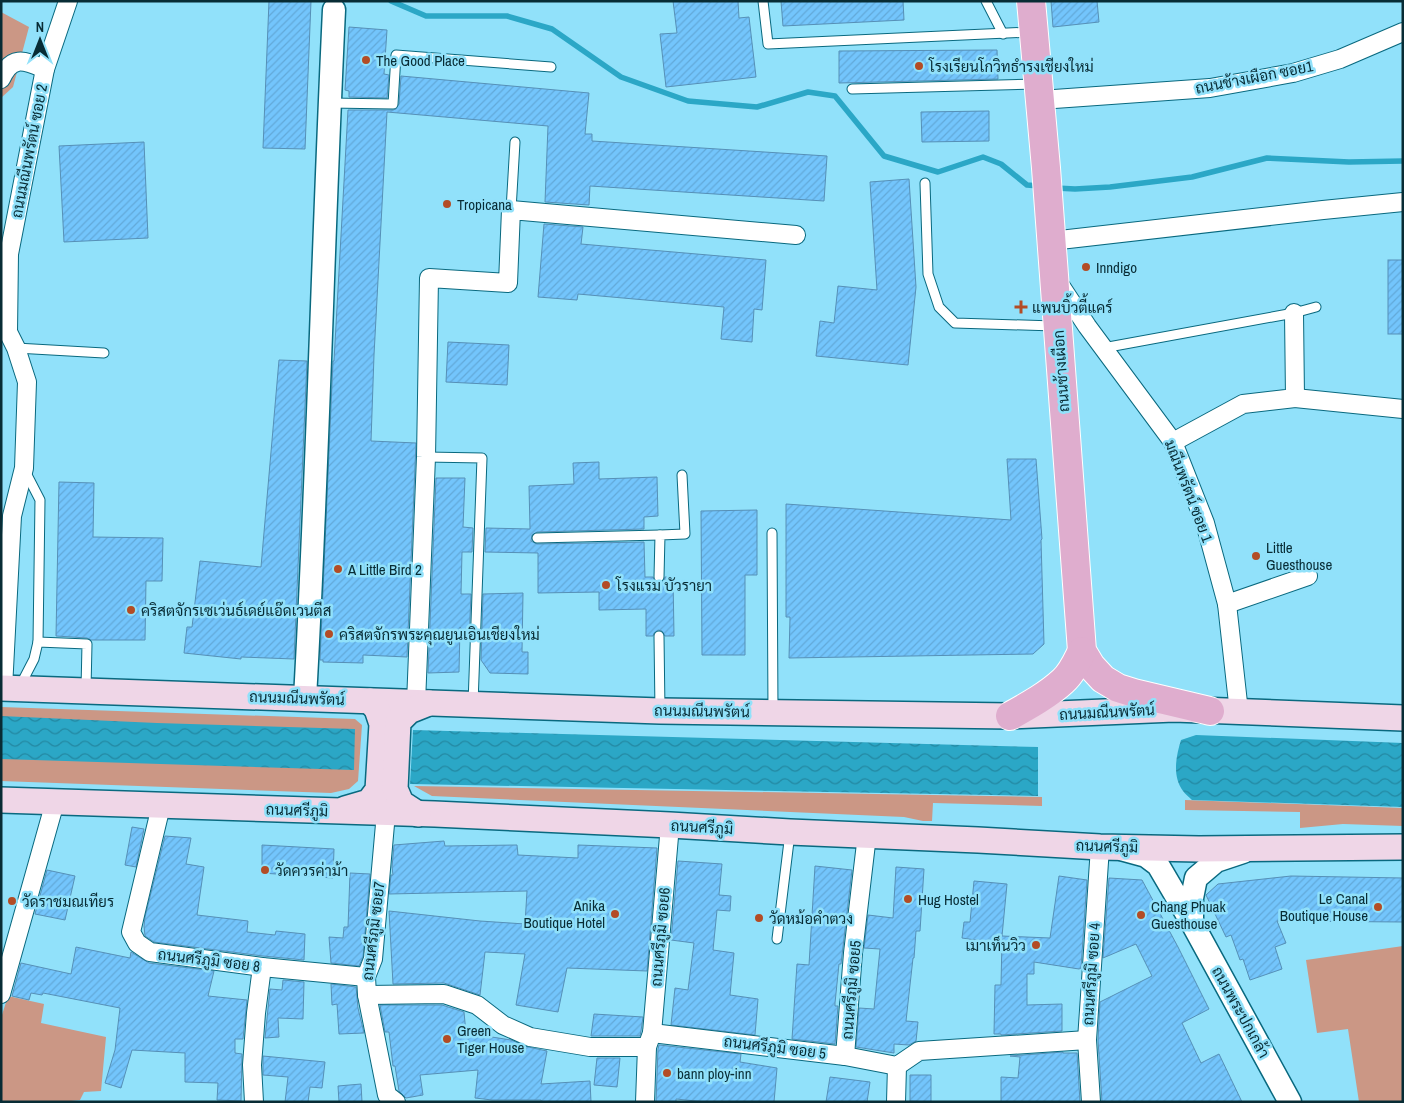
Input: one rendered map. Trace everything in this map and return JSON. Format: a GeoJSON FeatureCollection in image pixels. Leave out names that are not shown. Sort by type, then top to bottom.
{"type":"FeatureCollection","features":[{"type":"Feature","properties":{"kind":"main road","name":"ถนนช้างเผือก"},"geometry":{"type":"LineString","coordinates":[[1032,1],[1082,651]]}},
{"type":"Feature","properties":{"kind":"main road"},"geometry":{"type":"LineString","coordinates":[[1082,651],[1091,666],[1103,679],[1118,688],[1210,711]]}},
{"type":"Feature","properties":{"kind":"main road"},"geometry":{"type":"LineString","coordinates":[[1010,716],[1040,698],[1064,680],[1074,667],[1082,651]]}},
{"type":"Feature","properties":{"kind":"main road","name":"ถนนมณีนพรัตน์"},"geometry":{"type":"LineString","coordinates":[[8,688],[660,711],[1010,716],[1174,709],[1403,718]]}},
{"type":"Feature","properties":{"kind":"main road"},"geometry":{"type":"LineString","coordinates":[[370,701],[390,723],[386,790]]}},
{"type":"Feature","properties":{"kind":"main road"},"geometry":{"type":"LineString","coordinates":[[390,723],[423,703]]}},
{"type":"Feature","properties":{"kind":"main road"},"geometry":{"type":"LineString","coordinates":[[332,811],[355,807],[369,802],[386,790]]}},
{"type":"Feature","properties":{"kind":"main road"},"geometry":{"type":"LineString","coordinates":[[386,790],[400,803],[418,814]]}},
{"type":"Feature","properties":{"kind":"main road","name":"ถนนศรีภูมิ"},"geometry":{"type":"LineString","coordinates":[[1,800],[418,814],[1100,847],[1199,849],[1403,847]]}},
{"type":"Feature","properties":{"kind":"street","name":"ถนนมณีนพรัตน์ ซอย 2"},"geometry":{"type":"LineString","coordinates":[[8,688],[6,516],[24,468],[27,382],[16,348],[8,332],[9,254],[45,68],[68,1]]}},
{"type":"Feature","properties":{"kind":"street"},"geometry":{"type":"LineString","coordinates":[[305,698],[323,315],[334,10]]}},
{"type":"Feature","properties":{"kind":"street","name":"ถนนช้างเผือก ซอย1"},"geometry":{"type":"LineString","coordinates":[[1039,92],[1210,88],[1293,73],[1340,59],[1403,32]]}},
{"type":"Feature","properties":{"kind":"street"},"geometry":{"type":"LineString","coordinates":[[1,79],[10,66],[24,60],[45,68]]}},
{"type":"Feature","properties":{"kind":"street"},"geometry":{"type":"LineString","coordinates":[[1051,241],[1403,202]]}},
{"type":"Feature","properties":{"kind":"street"},"geometry":{"type":"LineString","coordinates":[[423,703],[429,278],[508,282],[511,210],[796,235]]}},
{"type":"Feature","properties":{"kind":"street","name":"มณีนพรัตน์ ซอย 1"},"geometry":{"type":"LineString","coordinates":[[1053,274],[1086,326],[1173,442],[1204,523],[1227,604],[1238,712]]}},
{"type":"Feature","properties":{"kind":"street"},"geometry":{"type":"LineString","coordinates":[[1294,312],[1295,398]]}},
{"type":"Feature","properties":{"kind":"street"},"geometry":{"type":"LineString","coordinates":[[1173,442],[1243,404],[1295,398],[1403,409]]}},
{"type":"Feature","properties":{"kind":"street"},"geometry":{"type":"LineString","coordinates":[[1227,604],[1308,576]]}},
{"type":"Feature","properties":{"kind":"street"},"geometry":{"type":"LineString","coordinates":[[1,994],[55,802]]}},
{"type":"Feature","properties":{"kind":"street","name":"ถนนศรีภูมิ ซอย 8"},"geometry":{"type":"LineString","coordinates":[[161,806],[131,932],[137,943],[150,952],[262,967],[366,977]]}},
{"type":"Feature","properties":{"kind":"street","name":"ถนนศรีภูมิ ซอย7"},"geometry":{"type":"LineString","coordinates":[[386,813],[373,959],[366,977],[367,995],[387,1095],[396,1102]]}},
{"type":"Feature","properties":{"kind":"street","name":"ถนนศรีภูมิ ซอย6"},"geometry":{"type":"LineString","coordinates":[[645,1102],[670,825]]}},
{"type":"Feature","properties":{"kind":"street","name":"ถนนศรีภูมิ ซอย5"},"geometry":{"type":"LineString","coordinates":[[845,1056],[853,953],[866,835]]}},
{"type":"Feature","properties":{"kind":"street","name":"ถนนพระปกเกล้า"},"geometry":{"type":"LineString","coordinates":[[1100,847],[1124,850],[1146,856],[1158,865],[1290,1102]]}},
{"type":"Feature","properties":{"kind":"street","name":"ถนนศรีภูมิ ซอย 4"},"geometry":{"type":"LineString","coordinates":[[1090,1102],[1086,1040],[1100,847]]}},
{"type":"Feature","properties":{"kind":"street","name":"ถนนพระปกเกล้า"},"geometry":{"type":"LineString","coordinates":[[1192,923],[1192,898],[1196,878],[1216,861],[1253,849]]}},
{"type":"Feature","properties":{"kind":"street"},"geometry":{"type":"LineString","coordinates":[[254,1102],[252,1065],[262,967]]}},
{"type":"Feature","properties":{"kind":"street","name":"ถนนศรีภูมิ ซอย 5"},"geometry":{"type":"LineString","coordinates":[[367,995],[444,994],[477,1005],[504,1025],[530,1037],[590,1047],[650,1040],[845,1056],[897,1066]]}},
{"type":"Feature","properties":{"kind":"street"},"geometry":{"type":"LineString","coordinates":[[896,1102],[897,1066],[920,1050],[1086,1040]]}},
{"type":"Feature","properties":{"kind":"lane"},"geometry":{"type":"LineString","coordinates":[[763,1],[768,44],[1034,32]]}},
{"type":"Feature","properties":{"kind":"lane"},"geometry":{"type":"LineString","coordinates":[[986,1],[1003,34]]}},
{"type":"Feature","properties":{"kind":"lane"},"geometry":{"type":"LineString","coordinates":[[330,103],[393,104],[396,55],[551,67]]}},
{"type":"Feature","properties":{"kind":"lane"},"geometry":{"type":"LineString","coordinates":[[852,89],[1039,92]]}},
{"type":"Feature","properties":{"kind":"lane"},"geometry":{"type":"LineString","coordinates":[[511,210],[515,142]]}},
{"type":"Feature","properties":{"kind":"lane"},"geometry":{"type":"LineString","coordinates":[[926,183],[928,274],[939,307],[955,323],[1057,326]]}},
{"type":"Feature","properties":{"kind":"lane"},"geometry":{"type":"LineString","coordinates":[[1103,348],[1316,307]]}},
{"type":"Feature","properties":{"kind":"lane"},"geometry":{"type":"LineString","coordinates":[[16,348],[104,353]]}},
{"type":"Feature","properties":{"kind":"lane"},"geometry":{"type":"LineString","coordinates":[[426,457],[482,458],[473,704]]}},
{"type":"Feature","properties":{"kind":"lane"},"geometry":{"type":"LineString","coordinates":[[8,688],[34,659],[38,642],[40,500],[24,468]]}},
{"type":"Feature","properties":{"kind":"lane"},"geometry":{"type":"LineString","coordinates":[[537,538],[685,534],[682,475]]}},
{"type":"Feature","properties":{"kind":"lane"},"geometry":{"type":"LineString","coordinates":[[772,532],[773,712]]}},
{"type":"Feature","properties":{"kind":"lane"},"geometry":{"type":"LineString","coordinates":[[659,577],[660,535]]}},
{"type":"Feature","properties":{"kind":"lane"},"geometry":{"type":"LineString","coordinates":[[659,636],[660,711]]}},
{"type":"Feature","properties":{"kind":"lane"},"geometry":{"type":"LineString","coordinates":[[38,642],[87,644],[86,691]]}},
{"type":"Feature","properties":{"kind":"lane"},"geometry":{"type":"LineString","coordinates":[[777,939],[790,832]]}},
{"type":"Feature","properties":{"kind":"shaded area"},"geometry":{"type":"Polygon","coordinates":[[[1,12],[29,27],[13,87],[1,98],[1,12]]]}},
{"type":"Feature","properties":{"kind":"shaded area"},"geometry":{"type":"Polygon","coordinates":[[[1,707],[355,719],[362,725],[358,781],[349,789],[331,793],[1,781],[1,707]]]}},
{"type":"Feature","properties":{"kind":"shaded area"},"geometry":{"type":"Polygon","coordinates":[[[414,786],[1042,797],[1042,806],[933,803],[932,821],[923,821],[904,817],[432,796],[414,786]]]}},
{"type":"Feature","properties":{"kind":"shaded area"},"geometry":{"type":"Polygon","coordinates":[[[1185,800],[1403,808],[1403,826],[1343,824],[1300,828],[1300,812],[1185,810],[1185,800]]]}},
{"type":"Feature","properties":{"kind":"shaded area"},"geometry":{"type":"Polygon","coordinates":[[[1403,946],[1403,1102],[1359,1102],[1348,1029],[1317,1033],[1306,960],[1403,946]]]}},
{"type":"Feature","properties":{"kind":"shaded area"},"geometry":{"type":"Polygon","coordinates":[[[8,996],[44,1004],[41,1023],[106,1037],[101,1091],[84,1092],[80,1100],[62,1102],[1,1102],[1,1018],[8,996]]]}},
{"type":"Feature","properties":{"kind":"water"},"geometry":{"type":"Polygon","coordinates":[[[1,716],[355,729],[354,770],[1,759],[1,716]]]}},
{"type":"Feature","properties":{"kind":"water"},"geometry":{"type":"Polygon","coordinates":[[[413,730],[1038,747],[1038,796],[410,784],[413,730]]]}},
{"type":"Feature","properties":{"kind":"water"},"geometry":{"type":"Polygon","coordinates":[[[1196,735],[1403,743],[1403,807],[1192,800],[1184,792],[1177,779],[1176,766],[1181,740],[1196,735]]]}},
{"type":"Feature","properties":{"kind":"building"},"geometry":{"type":"Polygon","coordinates":[[[269,1],[311,1],[305,149],[263,148],[269,1]]]}},
{"type":"Feature","properties":{"kind":"building"},"geometry":{"type":"Polygon","coordinates":[[[673,1],[738,1],[739,18],[749,17],[756,77],[666,87],[660,34],[677,33],[673,1]]]}},
{"type":"Feature","properties":{"kind":"building"},"geometry":{"type":"Polygon","coordinates":[[[781,1],[903,1],[904,20],[783,26],[781,1]]]}},
{"type":"Feature","properties":{"kind":"building"},"geometry":{"type":"Polygon","coordinates":[[[1051,1],[1097,1],[1099,22],[1053,27],[1051,1]]]}},
{"type":"Feature","properties":{"kind":"building","name":"The Good Place"},"geometry":{"type":"Polygon","coordinates":[[[349,27],[387,30],[384,74],[389,75],[387,98],[349,97],[349,91],[345,90],[349,27]]]}},
{"type":"Feature","properties":{"kind":"building","name":"โรงเรียนโกวิทธำรงเชียงใหม่"},"geometry":{"type":"Polygon","coordinates":[[[997,50],[998,79],[839,83],[839,51],[997,50]]]}},
{"type":"Feature","properties":{"kind":"building"},"geometry":{"type":"Polygon","coordinates":[[[401,76],[589,93],[585,134],[592,134],[592,141],[827,156],[824,201],[590,186],[589,205],[545,202],[548,126],[387,112],[371,441],[416,443],[407,657],[363,655],[363,663],[323,662],[323,660],[320,660],[333,361],[348,110],[396,109],[399,104],[401,76]]]}},
{"type":"Feature","properties":{"kind":"building"},"geometry":{"type":"Polygon","coordinates":[[[989,111],[989,141],[922,142],[921,112],[989,111]]]}},
{"type":"Feature","properties":{"kind":"building"},"geometry":{"type":"Polygon","coordinates":[[[144,142],[148,238],[64,242],[59,146],[144,142]]]}},
{"type":"Feature","properties":{"kind":"building"},"geometry":{"type":"Polygon","coordinates":[[[909,179],[916,287],[908,365],[816,356],[820,321],[834,323],[838,286],[877,290],[870,182],[909,179]]]}},
{"type":"Feature","properties":{"kind":"building"},"geometry":{"type":"Polygon","coordinates":[[[544,224],[583,227],[581,244],[766,260],[762,310],[754,309],[752,342],[721,339],[724,307],[578,294],[577,300],[538,297],[544,224]]]}},
{"type":"Feature","properties":{"kind":"building"},"geometry":{"type":"Polygon","coordinates":[[[1388,260],[1403,260],[1403,334],[1388,334],[1388,260]]]}},
{"type":"Feature","properties":{"kind":"building"},"geometry":{"type":"Polygon","coordinates":[[[448,342],[509,345],[507,385],[446,382],[448,342]]]}},
{"type":"Feature","properties":{"kind":"building"},"geometry":{"type":"Polygon","coordinates":[[[279,360],[307,361],[294,659],[241,657],[241,659],[184,653],[187,627],[192,627],[200,561],[261,567],[279,360]]]}},
{"type":"Feature","properties":{"kind":"building"},"geometry":{"type":"Polygon","coordinates":[[[1007,459],[1036,459],[1042,539],[1044,644],[1033,654],[789,658],[790,617],[786,617],[786,504],[1011,520],[1007,459]]]}},
{"type":"Feature","properties":{"kind":"building"},"geometry":{"type":"Polygon","coordinates":[[[599,462],[599,479],[657,477],[658,516],[644,517],[644,529],[537,532],[532,535],[531,541],[537,544],[644,542],[645,577],[653,577],[655,582],[659,583],[664,581],[665,577],[673,577],[674,636],[665,636],[662,631],[658,630],[653,636],[646,636],[646,609],[599,610],[599,592],[538,593],[538,553],[485,552],[486,528],[530,529],[529,486],[574,484],[573,463],[599,462]]]}},
{"type":"Feature","properties":{"kind":"building"},"geometry":{"type":"Polygon","coordinates":[[[436,478],[465,478],[463,527],[473,528],[472,552],[462,552],[461,594],[471,594],[469,641],[460,627],[459,672],[428,673],[436,478]]]}},
{"type":"Feature","properties":{"kind":"building"},"geometry":{"type":"Polygon","coordinates":[[[59,482],[94,483],[93,537],[163,538],[162,581],[146,581],[145,640],[91,640],[87,638],[56,636],[59,482]]]}},
{"type":"Feature","properties":{"kind":"building"},"geometry":{"type":"Polygon","coordinates":[[[757,510],[757,575],[745,575],[745,655],[702,655],[701,511],[757,510]]]}},
{"type":"Feature","properties":{"kind":"building"},"geometry":{"type":"Polygon","coordinates":[[[523,593],[522,652],[528,652],[528,674],[490,673],[481,660],[483,594],[523,593]]]}},
{"type":"Feature","properties":{"kind":"building"},"geometry":{"type":"Polygon","coordinates":[[[132,827],[144,829],[136,867],[125,865],[132,827]]]}},
{"type":"Feature","properties":{"kind":"building"},"geometry":{"type":"Polygon","coordinates":[[[165,836],[191,838],[186,864],[204,867],[197,915],[248,921],[247,932],[275,935],[276,931],[305,934],[304,960],[154,942],[145,936],[145,917],[165,836]]]}},
{"type":"Feature","properties":{"kind":"building"},"geometry":{"type":"Polygon","coordinates":[[[444,841],[445,846],[517,845],[518,855],[578,858],[578,845],[657,848],[647,971],[567,968],[558,1012],[516,1005],[525,954],[485,952],[480,995],[444,983],[393,984],[389,911],[525,924],[527,891],[389,894],[391,875],[393,875],[394,845],[444,841]]]}},
{"type":"Feature","properties":{"kind":"building"},"geometry":{"type":"Polygon","coordinates":[[[262,845],[334,849],[333,878],[262,873],[262,845]]]}},
{"type":"Feature","properties":{"kind":"building"},"geometry":{"type":"Polygon","coordinates":[[[678,861],[722,864],[719,895],[731,896],[730,911],[717,910],[713,950],[734,953],[730,995],[758,999],[755,1035],[671,1025],[675,988],[688,990],[694,943],[671,940],[678,861]]]}},
{"type":"Feature","properties":{"kind":"building"},"geometry":{"type":"Polygon","coordinates":[[[815,866],[852,870],[835,1003],[835,1006],[838,1006],[835,1044],[792,1039],[797,964],[809,965],[815,866]]]}},
{"type":"Feature","properties":{"kind":"building"},"geometry":{"type":"Polygon","coordinates":[[[896,867],[924,869],[920,931],[916,931],[906,1021],[918,1022],[916,1041],[909,1045],[894,1044],[894,1053],[856,1047],[859,1008],[874,1009],[880,949],[864,948],[868,915],[893,918],[896,867]]]}},
{"type":"Feature","properties":{"kind":"building"},"geometry":{"type":"Polygon","coordinates":[[[47,870],[75,876],[65,920],[35,914],[47,870]]]}},
{"type":"Feature","properties":{"kind":"building"},"geometry":{"type":"Polygon","coordinates":[[[350,873],[370,874],[363,957],[359,966],[331,963],[329,937],[343,938],[344,927],[348,927],[350,873]]]}},
{"type":"Feature","properties":{"kind":"building"},"geometry":{"type":"Polygon","coordinates":[[[1059,876],[1087,880],[1081,968],[1034,962],[1034,974],[1027,974],[1027,1005],[1062,1004],[1062,1031],[994,1034],[995,985],[1001,985],[1002,944],[962,938],[964,922],[970,922],[974,881],[1007,884],[1002,936],[1050,938],[1059,876]]]}},
{"type":"Feature","properties":{"kind":"building"},"geometry":{"type":"Polygon","coordinates":[[[1291,876],[1403,878],[1403,922],[1277,921],[1286,943],[1275,947],[1282,969],[1250,980],[1243,959],[1240,960],[1231,935],[1226,937],[1206,895],[1218,884],[1291,876]]]}},
{"type":"Feature","properties":{"kind":"building"},"geometry":{"type":"Polygon","coordinates":[[[1109,878],[1142,880],[1209,1009],[1182,1023],[1201,1063],[1219,1054],[1242,1102],[1102,1102],[1098,1040],[1100,1002],[1152,976],[1136,944],[1103,958],[1109,878]]]}},
{"type":"Feature","properties":{"kind":"building"},"geometry":{"type":"Polygon","coordinates":[[[76,947],[130,958],[131,952],[149,963],[214,971],[208,996],[247,1000],[243,1039],[235,1039],[235,1053],[242,1054],[241,1101],[217,1100],[218,1083],[185,1082],[185,1053],[132,1050],[121,1088],[105,1083],[115,1050],[120,1008],[43,993],[42,995],[31,993],[29,1000],[12,996],[21,963],[71,974],[76,947]]]}},
{"type":"Feature","properties":{"kind":"building"},"geometry":{"type":"Polygon","coordinates":[[[283,980],[304,982],[303,1019],[278,1018],[279,1037],[265,1038],[270,989],[282,990],[283,980]]]}},
{"type":"Feature","properties":{"kind":"building"},"geometry":{"type":"Polygon","coordinates":[[[331,984],[356,987],[358,1008],[364,1033],[339,1034],[337,1004],[332,1005],[331,984]]]}},
{"type":"Feature","properties":{"kind":"building"},"geometry":{"type":"Polygon","coordinates":[[[380,1005],[442,1005],[464,1012],[466,1033],[511,1040],[528,1047],[547,1051],[541,1084],[590,1081],[591,1102],[541,1102],[541,1100],[475,1098],[478,1070],[420,1075],[423,1095],[406,1098],[399,1091],[395,1066],[393,1066],[389,1032],[385,1032],[380,1005]]]}},
{"type":"Feature","properties":{"kind":"building"},"geometry":{"type":"Polygon","coordinates":[[[594,1014],[643,1017],[640,1036],[591,1036],[594,1014]]]}},
{"type":"Feature","properties":{"kind":"building"},"geometry":{"type":"Polygon","coordinates":[[[659,1045],[741,1054],[740,1062],[777,1068],[774,1102],[706,1102],[676,1099],[676,1102],[656,1102],[659,1045]]]}},
{"type":"Feature","properties":{"kind":"building"},"geometry":{"type":"Polygon","coordinates":[[[1063,1052],[1077,1053],[1080,1102],[1001,1102],[1001,1077],[1018,1078],[1020,1057],[1010,1056],[1063,1052]]]}},
{"type":"Feature","properties":{"kind":"building"},"geometry":{"type":"Polygon","coordinates":[[[263,1056],[325,1062],[322,1088],[310,1087],[308,1102],[285,1102],[288,1077],[263,1075],[263,1056]]]}},
{"type":"Feature","properties":{"kind":"building"},"geometry":{"type":"Polygon","coordinates":[[[597,1058],[620,1058],[617,1087],[594,1085],[597,1058]]]}},
{"type":"Feature","properties":{"kind":"building"},"geometry":{"type":"Polygon","coordinates":[[[910,1075],[931,1075],[931,1102],[910,1101],[910,1075]]]}},
{"type":"Feature","properties":{"kind":"building"},"geometry":{"type":"Polygon","coordinates":[[[830,1077],[870,1082],[867,1102],[826,1102],[830,1077]]]}},
{"type":"Feature","properties":{"kind":"building"},"geometry":{"type":"Polygon","coordinates":[[[361,1084],[362,1102],[339,1102],[338,1086],[361,1084]]]}},
{"type":"Feature","properties":{"kind":"waterway"},"geometry":{"type":"LineString","coordinates":[[391,1],[426,16],[507,16],[552,29],[621,77],[688,101],[757,107],[808,92],[835,96],[884,156],[938,172],[983,157],[1001,164],[1027,185],[1039,186]]}},
{"type":"Feature","properties":{"kind":"waterway"},"geometry":{"type":"LineString","coordinates":[[1056,188],[1110,187],[1192,177],[1267,158],[1349,162],[1403,161]]}},
{"type":"Feature","properties":{"kind":"place","name":"The Good Place"},"geometry":{"type":"Point","coordinates":[366,60]}},
{"type":"Feature","properties":{"kind":"place","name":"โรงเรียนโกวิทธำรงเชียงใหม่"},"geometry":{"type":"Point","coordinates":[919,66]}},
{"type":"Feature","properties":{"kind":"place","name":"Tropicana"},"geometry":{"type":"Point","coordinates":[447,204]}},
{"type":"Feature","properties":{"kind":"place","name":"Inndigo"},"geometry":{"type":"Point","coordinates":[1086,267]}},
{"type":"Feature","properties":{"kind":"place","name":"แพนบิ้วตี้แคร์"},"geometry":{"type":"Point","coordinates":[1021,307]}},
{"type":"Feature","properties":{"kind":"place","name":"Little Guesthouse"},"geometry":{"type":"Point","coordinates":[1256,556]}},
{"type":"Feature","properties":{"kind":"place","name":"A Little Bird 2"},"geometry":{"type":"Point","coordinates":[338,569]}},
{"type":"Feature","properties":{"kind":"place","name":"โรงแรม บัวรายา"},"geometry":{"type":"Point","coordinates":[606,585]}},
{"type":"Feature","properties":{"kind":"place","name":"คริสตจักรเซเว่นธ์เดย์แอ๊ดเวนตีส"},"geometry":{"type":"Point","coordinates":[131,610]}},
{"type":"Feature","properties":{"kind":"place","name":"คริสตจักรพระคุณยูนเอินเชียงใหม่"},"geometry":{"type":"Point","coordinates":[329,634]}},
{"type":"Feature","properties":{"kind":"place","name":"วัดควรค่าม้า"},"geometry":{"type":"Point","coordinates":[265,870]}},
{"type":"Feature","properties":{"kind":"place","name":"Hug Hostel"},"geometry":{"type":"Point","coordinates":[908,899]}},
{"type":"Feature","properties":{"kind":"place","name":"วัดราชมณเทียร"},"geometry":{"type":"Point","coordinates":[12,901]}},
{"type":"Feature","properties":{"kind":"place","name":"Le Canal Boutique House"},"geometry":{"type":"Point","coordinates":[1378,907]}},
{"type":"Feature","properties":{"kind":"place","name":"Anika Boutique Hotel"},"geometry":{"type":"Point","coordinates":[615,914]}},
{"type":"Feature","properties":{"kind":"place","name":"Chang Phuak Guesthouse"},"geometry":{"type":"Point","coordinates":[1141,915]}},
{"type":"Feature","properties":{"kind":"place","name":"วัดหม้อคำตวง"},"geometry":{"type":"Point","coordinates":[759,918]}},
{"type":"Feature","properties":{"kind":"place","name":"เมาเท็นวิว"},"geometry":{"type":"Point","coordinates":[1036,945]}},
{"type":"Feature","properties":{"kind":"place","name":"Green Tiger House"},"geometry":{"type":"Point","coordinates":[447,1039]}},
{"type":"Feature","properties":{"kind":"place","name":"bann ploy-inn"},"geometry":{"type":"Point","coordinates":[667,1073]}}]}
